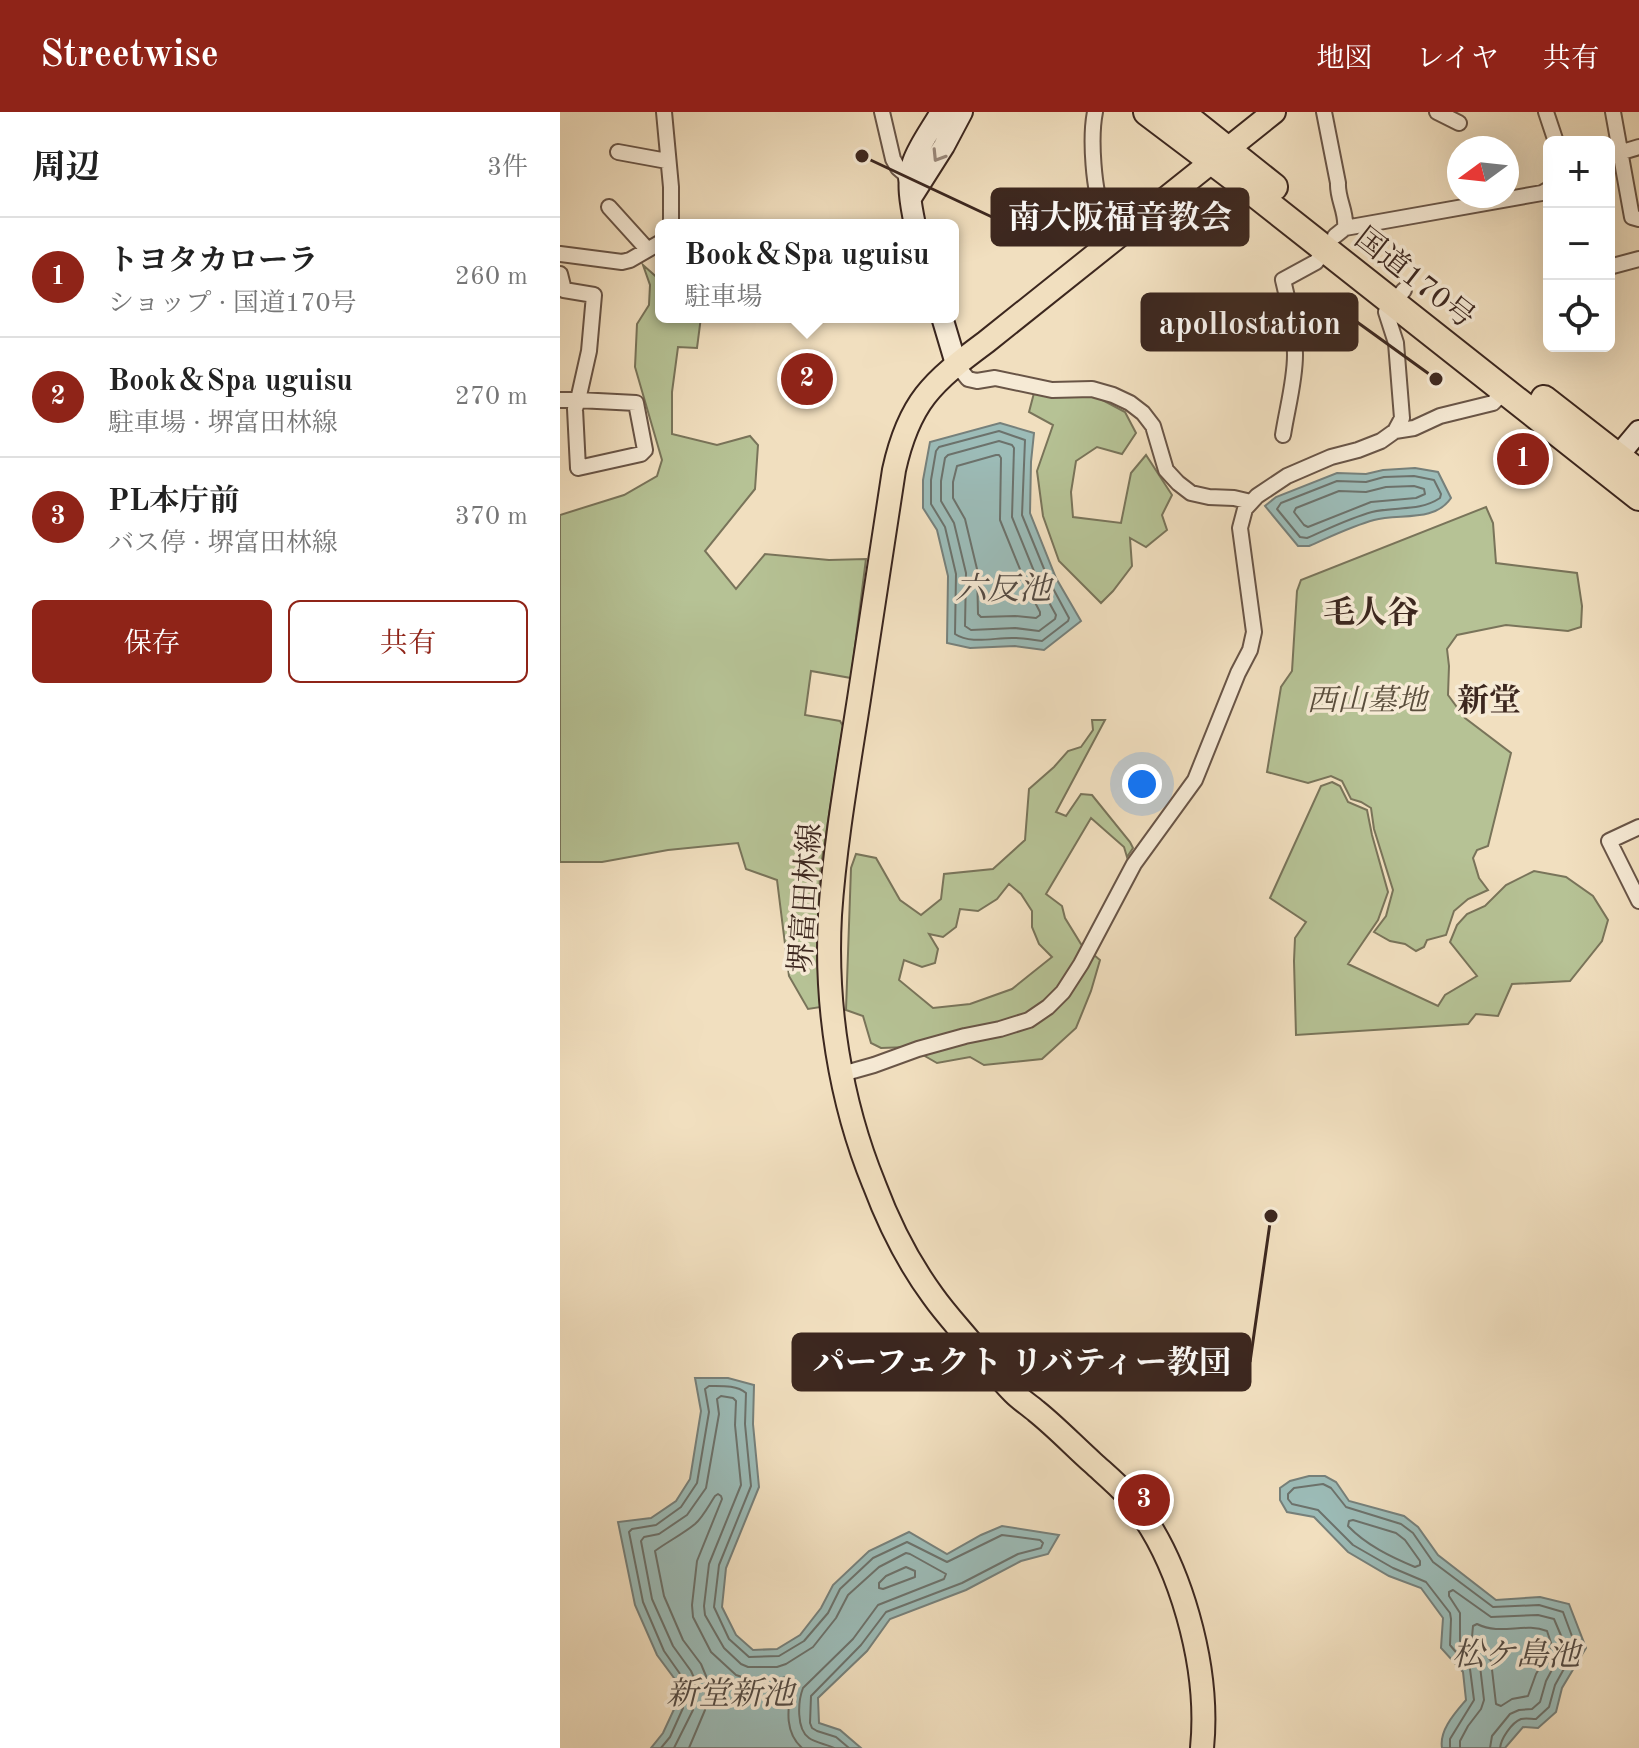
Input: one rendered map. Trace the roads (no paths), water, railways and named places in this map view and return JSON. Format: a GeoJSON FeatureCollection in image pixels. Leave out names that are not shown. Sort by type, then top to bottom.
{"type":"FeatureCollection","features":[{"type":"Feature","properties":{"kind":"highway","name":"国道170号"},"geometry":{"type":"LineString","coordinates":[[1147,112],[1220,156],[1335,238],[1505,391],[1612,464],[1639,473]]}},
{"type":"Feature","properties":{"kind":"highway","name":"国道170号"},"geometry":{"type":"LineString","coordinates":[[1180,112],[1220,156]]}},
{"type":"Feature","properties":{"kind":"highway","name":"国道170号"},"geometry":{"type":"LineString","coordinates":[[1398,297],[1612,464],[1639,497]]}},
{"type":"Feature","properties":{"kind":"main road","name":"堺富田林線"},"geometry":{"type":"LineString","coordinates":[[1202,1748],[1198,1660],[1189,1619],[1160,1543],[1128,1496],[1016,1395],[934,1298],[909,1260],[873,1182],[856,1132],[834,1026],[830,915],[850,757],[894,470],[901,440],[919,403],[938,379],[956,364],[1274,112]]}},
{"type":"Feature","properties":{"kind":"street"},"geometry":{"type":"LineString","coordinates":[[664,112],[671,219]]}},
{"type":"Feature","properties":{"kind":"street"},"geometry":{"type":"LineString","coordinates":[[882,112],[893,159],[905,174],[914,219]]}},
{"type":"Feature","properties":{"kind":"street"},"geometry":{"type":"LineString","coordinates":[[911,198],[913,160],[941,112]]}},
{"type":"Feature","properties":{"kind":"street"},"geometry":{"type":"LineString","coordinates":[[911,198],[962,112]]}},
{"type":"Feature","properties":{"kind":"street"},"geometry":{"type":"LineString","coordinates":[[1095,112],[1095,188],[1104,216],[1119,237]]}},
{"type":"Feature","properties":{"kind":"street"},"geometry":{"type":"LineString","coordinates":[[1283,435],[1295,356],[1283,280],[1316,262],[1335,238],[1345,213],[1338,192],[1324,112]]}},
{"type":"Feature","properties":{"kind":"street"},"geometry":{"type":"LineString","coordinates":[[1437,112],[1459,123]]}},
{"type":"Feature","properties":{"kind":"street"},"geometry":{"type":"LineString","coordinates":[[1546,112],[1554,136]]}},
{"type":"Feature","properties":{"kind":"street"},"geometry":{"type":"LineString","coordinates":[[1613,112],[1614,136]]}},
{"type":"Feature","properties":{"kind":"street"},"geometry":{"type":"LineString","coordinates":[[1639,147],[1615,154],[1632,217],[1639,219]]}},
{"type":"Feature","properties":{"kind":"street"},"geometry":{"type":"LineString","coordinates":[[618,152],[667,161]]}},
{"type":"Feature","properties":{"kind":"street"},"geometry":{"type":"LineString","coordinates":[[1335,238],[1543,192]]}},
{"type":"Feature","properties":{"kind":"street"},"geometry":{"type":"LineString","coordinates":[[560,254],[622,262],[654,245],[609,207]]}},
{"type":"Feature","properties":{"kind":"street"},"geometry":{"type":"LineString","coordinates":[[1615,265],[1639,259]]}},
{"type":"Feature","properties":{"kind":"street"},"geometry":{"type":"LineString","coordinates":[[560,274],[564,290],[594,295],[589,351],[578,400],[575,409],[578,468],[641,454],[645,450],[636,403],[578,400],[561,400]]}},
{"type":"Feature","properties":{"kind":"street"},"geometry":{"type":"LineString","coordinates":[[842,1074],[918,1049],[1029,1020],[1063,992],[1134,864],[1195,780],[1250,650],[1254,632],[1240,528],[1245,509],[1257,496],[1287,476],[1331,457],[1381,441],[1395,431],[1402,418],[1396,343],[1386,312],[1398,297]]}},
{"type":"Feature","properties":{"kind":"street"},"geometry":{"type":"LineString","coordinates":[[944,323],[956,364],[968,379],[995,378],[1052,390],[1092,389],[1113,395],[1143,413],[1153,426],[1166,470],[1178,483],[1191,493],[1251,502]]}},
{"type":"Feature","properties":{"kind":"street"},"geometry":{"type":"LineString","coordinates":[[1395,431],[1493,403],[1505,391]]}},
{"type":"Feature","properties":{"kind":"street"},"geometry":{"type":"LineString","coordinates":[[1612,464],[1639,431]]}},
{"type":"Feature","properties":{"kind":"street"},"geometry":{"type":"LineString","coordinates":[[1639,827],[1609,841],[1639,901]]}},
{"type":"Feature","properties":{"kind":"water","name":"六反池"},"geometry":{"type":"Polygon","coordinates":[[[1000,423],[1034,433],[1030,513],[1056,578],[1081,621],[1044,650],[1015,646],[970,648],[947,643],[948,576],[937,530],[923,508],[923,480],[930,442],[1000,423]]]}},
{"type":"Feature","properties":{"kind":"water"},"geometry":{"type":"Polygon","coordinates":[[[1415,468],[1438,472],[1451,498],[1444,506],[1416,516],[1374,520],[1309,546],[1298,546],[1265,506],[1276,497],[1337,473],[1366,474],[1415,468]]]}},
{"type":"Feature","properties":{"kind":"water","name":"新堂新池"},"geometry":{"type":"Polygon","coordinates":[[[695,1378],[728,1378],[754,1385],[753,1424],[759,1487],[726,1568],[722,1607],[736,1635],[753,1650],[777,1649],[800,1635],[821,1608],[833,1585],[869,1551],[909,1532],[947,1554],[1002,1526],[1059,1535],[1048,1554],[1021,1561],[966,1590],[890,1619],[867,1651],[818,1698],[819,1723],[840,1730],[861,1748],[651,1748],[663,1733],[676,1705],[677,1682],[657,1655],[635,1605],[618,1522],[651,1518],[676,1501],[690,1479],[701,1411],[695,1378]]]}},
{"type":"Feature","properties":{"kind":"water","name":"松ケ島池"},"geometry":{"type":"Polygon","coordinates":[[[1325,1476],[1336,1482],[1349,1501],[1404,1516],[1418,1527],[1438,1555],[1496,1600],[1540,1597],[1569,1604],[1586,1648],[1562,1688],[1556,1712],[1538,1728],[1523,1727],[1505,1748],[1442,1748],[1445,1728],[1466,1700],[1463,1672],[1441,1648],[1443,1618],[1421,1588],[1389,1576],[1348,1552],[1314,1517],[1287,1512],[1280,1500],[1280,1488],[1290,1481],[1325,1476]]]}},
{"type":"Feature","properties":{"kind":"place","name":"南大阪福音教会"},"geometry":{"type":"Point","coordinates":[862,156]}},
{"type":"Feature","properties":{"kind":"place","name":"Book＆Spa uguisu"},"geometry":{"type":"Point","coordinates":[807,379]}},
{"type":"Feature","properties":{"kind":"place","name":"apollostation"},"geometry":{"type":"Point","coordinates":[1436,379]}},
{"type":"Feature","properties":{"kind":"place","name":"トヨタカローラ"},"geometry":{"type":"Point","coordinates":[1523,459]}},
{"type":"Feature","properties":{"kind":"place","name":"パーフェクト リバティー教団"},"geometry":{"type":"Point","coordinates":[1271,1216]}},
{"type":"Feature","properties":{"kind":"place","name":"PL本庁前"},"geometry":{"type":"Point","coordinates":[1144,1500]}},
{"type":"Feature","properties":{"kind":"district","name":"毛人谷"},"geometry":{"type":"Point","coordinates":[1371,615]}},
{"type":"Feature","properties":{"kind":"district","name":"新堂"},"geometry":{"type":"Point","coordinates":[1489,703]}},
{"type":"Feature","properties":{"kind":"park label","name":"西山墓地"},"geometry":{"type":"Point","coordinates":[1367,702]}}]}
